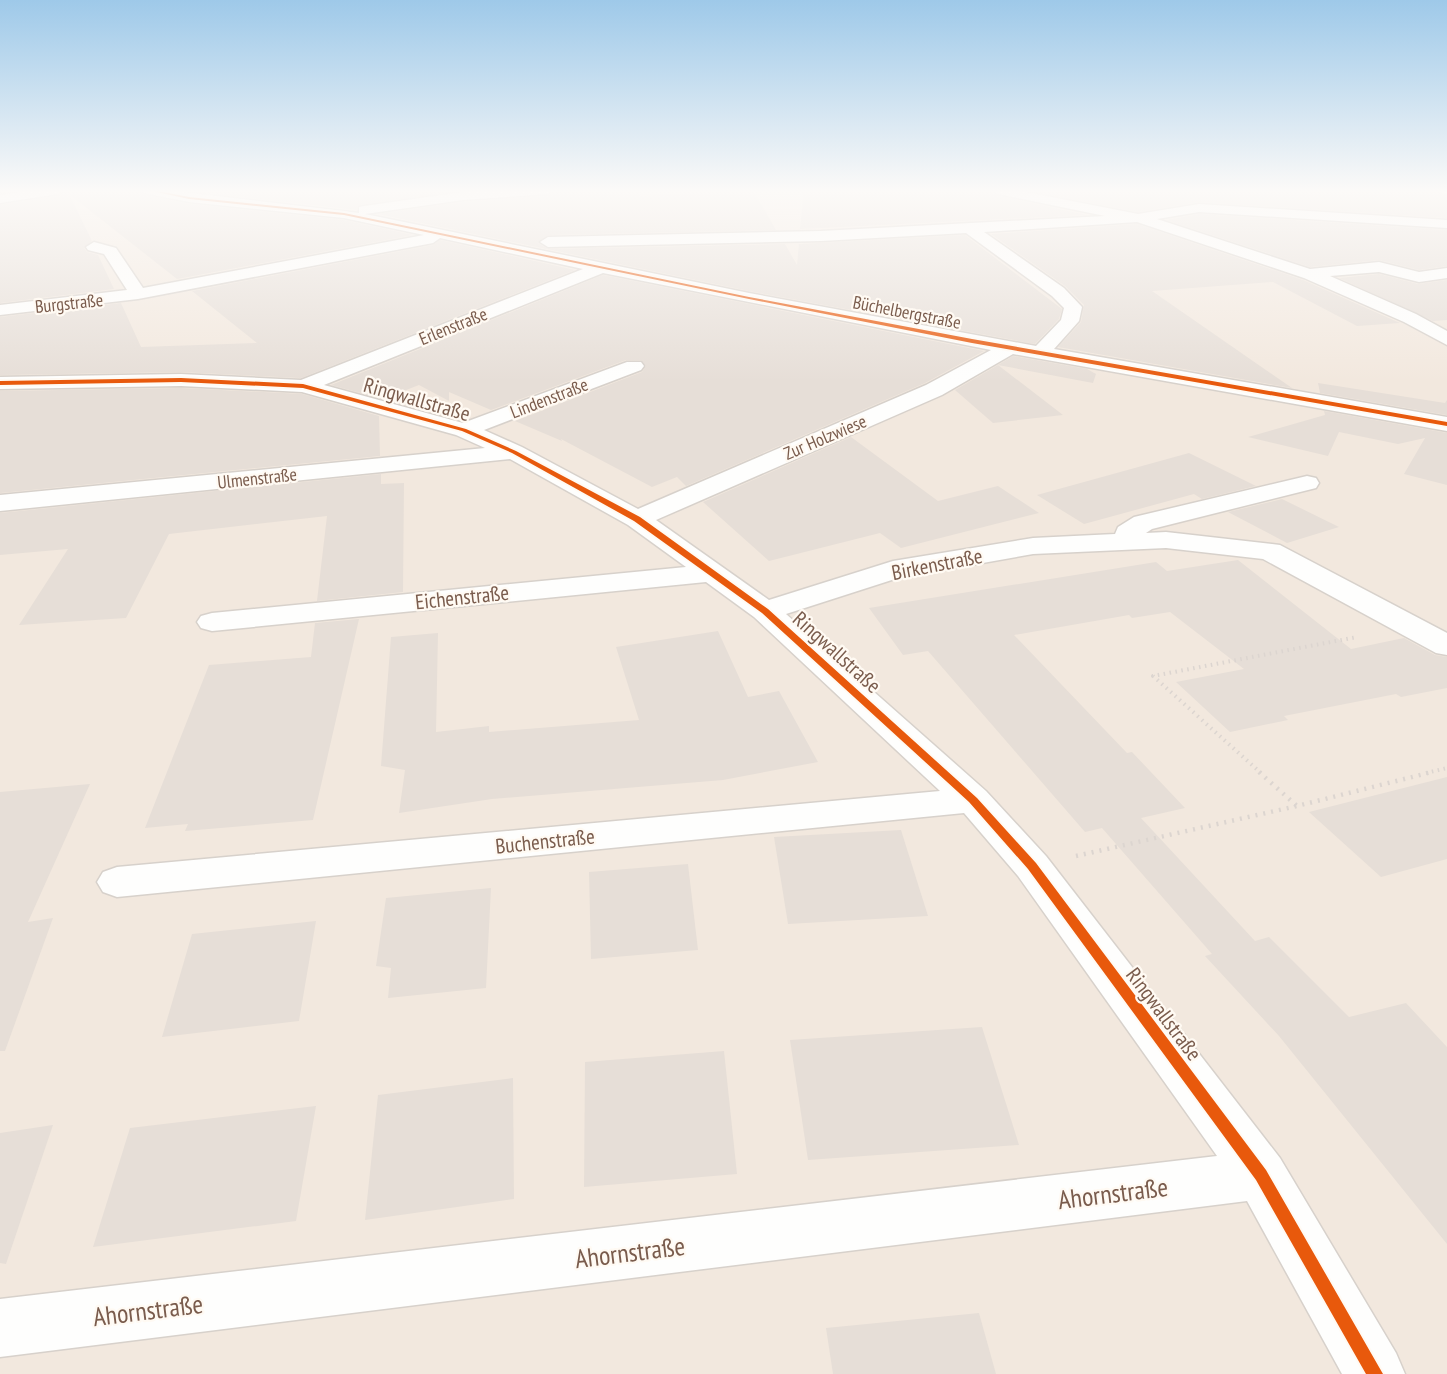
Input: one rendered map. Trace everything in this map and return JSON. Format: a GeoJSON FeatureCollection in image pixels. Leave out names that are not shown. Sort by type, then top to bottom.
{"type":"FeatureCollection","features":[{"type":"Feature","properties":{"kind":"street","name":"Burgstraße"},"geometry":{"type":"LineString","coordinates":[[112,254],[138,294]]}},
{"type":"Feature","properties":{"kind":"street","name":"Burgstraße"},"geometry":{"type":"LineString","coordinates":[[0,310],[138,294],[350,254]]}},
{"type":"Feature","properties":{"kind":"street","name":"Büchelbergstraße"},"geometry":{"type":"LineString","coordinates":[[542,254],[749,298],[1009,348],[1447,424]]}},
{"type":"Feature","properties":{"kind":"street"},"geometry":{"type":"LineString","coordinates":[[1005,254],[1058,292],[1072,307],[1070,321],[1040,353]]}},
{"type":"Feature","properties":{"kind":"street"},"geometry":{"type":"LineString","coordinates":[[1249,254],[1310,274],[1410,318],[1447,339]]}},
{"type":"Feature","properties":{"kind":"street","name":"Erlenstraße"},"geometry":{"type":"LineString","coordinates":[[303,386],[602,267]]}},
{"type":"Feature","properties":{"kind":"street"},"geometry":{"type":"LineString","coordinates":[[1310,274],[1379,267],[1419,277],[1447,273]]}},
{"type":"Feature","properties":{"kind":"street","name":"Zur Holzwiese"},"geometry":{"type":"LineString","coordinates":[[637,519],[934,390],[1009,348]]}},
{"type":"Feature","properties":{"kind":"street","name":"Lindenstraße"},"geometry":{"type":"LineString","coordinates":[[464,430],[634,366]]}},
{"type":"Feature","properties":{"kind":"street","name":"Ringwallstraße"},"geometry":{"type":"LineString","coordinates":[[0,382],[181,380],[303,386],[464,430],[514,452],[637,519],[765,611],[973,800],[1032,866],[1261,1175],[1375,1374]]}},
{"type":"Feature","properties":{"kind":"street","name":"Ulmenstraße"},"geometry":{"type":"LineString","coordinates":[[0,503],[514,452]]}},
{"type":"Feature","properties":{"kind":"street"},"geometry":{"type":"LineString","coordinates":[[1114,542],[1143,523],[1307,483]]}},
{"type":"Feature","properties":{"kind":"street","name":"Birkenstraße"},"geometry":{"type":"LineString","coordinates":[[765,611],[893,570],[1033,546],[1166,540],[1270,551],[1447,646]]}},
{"type":"Feature","properties":{"kind":"street","name":"Eichenstraße"},"geometry":{"type":"LineString","coordinates":[[212,622],[712,573]]}},
{"type":"Feature","properties":{"kind":"street","name":"Buchenstraße"},"geometry":{"type":"LineString","coordinates":[[117,882],[973,800]]}},
{"type":"Feature","properties":{"kind":"street","name":"Ahornstraße"},"geometry":{"type":"LineString","coordinates":[[0,1328],[1261,1175]]}},
{"type":"Feature","properties":{"kind":"path"},"geometry":{"type":"LineString","coordinates":[[1297,806],[1153,676],[1412,627]]}},
{"type":"Feature","properties":{"kind":"path"},"geometry":{"type":"LineString","coordinates":[[1032,866],[1297,806],[1447,768]]}},
{"type":"Feature","properties":{"kind":"shaded area"},"geometry":{"type":"Polygon","coordinates":[[[0,254],[1447,254],[1447,1374],[0,1374],[0,254]]]}},
{"type":"Feature","properties":{"kind":"building"},"geometry":{"type":"Polygon","coordinates":[[[0,254],[98,255],[114,289],[0,303],[0,254]]]}},
{"type":"Feature","properties":{"kind":"building"},"geometry":{"type":"Polygon","coordinates":[[[145,254],[310,254],[177,279],[145,254]]]}},
{"type":"Feature","properties":{"kind":"building"},"geometry":{"type":"Polygon","coordinates":[[[385,254],[504,254],[575,270],[301,378],[181,372],[0,375],[0,317],[121,303],[141,347],[257,343],[192,291],[385,254]]]}},
{"type":"Feature","properties":{"kind":"building"},"geometry":{"type":"Polygon","coordinates":[[[571,254],[791,254],[797,265],[798,254],[990,254],[1062,309],[1059,319],[1035,344],[749,291],[571,254]]]}},
{"type":"Feature","properties":{"kind":"building"},"geometry":{"type":"Polygon","coordinates":[[[1020,254],[1226,254],[1303,280],[1400,323],[1357,326],[1273,282],[1152,291],[1292,388],[1058,347],[1081,322],[1084,305],[1065,286],[1020,254]]]}},
{"type":"Feature","properties":{"kind":"building"},"geometry":{"type":"Polygon","coordinates":[[[1271,254],[1447,254],[1447,266],[1419,270],[1379,260],[1310,267],[1271,254]]]}},
{"type":"Feature","properties":{"kind":"building"},"geometry":{"type":"Polygon","coordinates":[[[1379,274],[1418,284],[1447,280],[1447,320],[1433,321],[1339,278],[1379,274]]]}},
{"type":"Feature","properties":{"kind":"building"},"geometry":{"type":"Polygon","coordinates":[[[603,275],[984,351],[925,383],[686,486],[677,477],[652,487],[561,439],[562,441],[515,421],[642,372],[646,366],[641,360],[626,360],[491,410],[449,392],[449,401],[419,385],[383,399],[331,385],[603,275]]]}},
{"type":"Feature","properties":{"kind":"building"},"geometry":{"type":"Polygon","coordinates":[[[1013,356],[1087,369],[1096,374],[1093,383],[998,365],[1013,356]]]}},
{"type":"Feature","properties":{"kind":"building"},"geometry":{"type":"Polygon","coordinates":[[[998,365],[1063,415],[993,423],[955,390],[998,365]]]}},
{"type":"Feature","properties":{"kind":"building"},"geometry":{"type":"Polygon","coordinates":[[[1318,383],[1445,403],[1447,400],[1447,415],[1320,393],[1318,383]]]}},
{"type":"Feature","properties":{"kind":"building"},"geometry":{"type":"Polygon","coordinates":[[[181,388],[302,394],[379,416],[380,456],[0,493],[0,391],[181,388]]]}},
{"type":"Feature","properties":{"kind":"building"},"geometry":{"type":"Polygon","coordinates":[[[1324,411],[1447,433],[1447,485],[1404,474],[1425,438],[1398,444],[1339,432],[1328,456],[1248,437],[1325,415],[1324,411]]]}},
{"type":"Feature","properties":{"kind":"building"},"geometry":{"type":"Polygon","coordinates":[[[851,437],[938,501],[998,486],[1039,513],[901,548],[880,533],[769,561],[703,502],[851,437]]]}},
{"type":"Feature","properties":{"kind":"building"},"geometry":{"type":"Polygon","coordinates":[[[1189,453],[1256,486],[1202,499],[1194,494],[1084,524],[1037,495],[1189,453]]]}},
{"type":"Feature","properties":{"kind":"building"},"geometry":{"type":"Polygon","coordinates":[[[381,474],[381,484],[404,483],[403,592],[317,601],[327,516],[169,534],[126,618],[19,625],[68,549],[0,555],[0,513],[381,474]]]}},
{"type":"Feature","properties":{"kind":"building"},"geometry":{"type":"Polygon","coordinates":[[[1282,499],[1339,527],[1287,543],[1228,512],[1282,499]]]}},
{"type":"Feature","properties":{"kind":"building"},"geometry":{"type":"Polygon","coordinates":[[[1238,560],[1351,649],[1404,638],[1435,655],[1447,657],[1447,688],[1401,697],[1396,694],[1284,716],[1288,720],[1230,732],[1176,682],[1244,669],[1170,612],[1132,618],[1129,615],[1014,635],[1127,753],[1132,752],[1185,808],[1141,818],[1255,941],[1269,937],[1349,1017],[1406,1003],[1447,1047],[1447,1244],[1279,1036],[1205,956],[1212,954],[1102,828],[1085,832],[928,651],[903,655],[869,608],[1156,562],[1167,571],[1238,560]]]}},
{"type":"Feature","properties":{"kind":"building"},"geometry":{"type":"Polygon","coordinates":[[[359,619],[313,820],[185,831],[188,824],[145,828],[209,665],[311,657],[315,623],[359,619]]]}},
{"type":"Feature","properties":{"kind":"building"},"geometry":{"type":"Polygon","coordinates":[[[718,631],[748,697],[779,691],[818,762],[723,780],[492,799],[399,813],[405,770],[381,766],[391,637],[438,633],[436,732],[489,726],[489,732],[639,720],[616,647],[718,631]]]}},
{"type":"Feature","properties":{"kind":"building"},"geometry":{"type":"Polygon","coordinates":[[[1447,777],[1447,859],[1381,877],[1309,812],[1447,777]]]}},
{"type":"Feature","properties":{"kind":"building"},"geometry":{"type":"Polygon","coordinates":[[[90,784],[28,922],[53,918],[5,1051],[0,1051],[0,792],[90,784]]]}},
{"type":"Feature","properties":{"kind":"building"},"geometry":{"type":"Polygon","coordinates":[[[901,830],[928,916],[788,924],[774,837],[901,830]]]}},
{"type":"Feature","properties":{"kind":"building"},"geometry":{"type":"Polygon","coordinates":[[[688,864],[698,950],[591,959],[589,872],[688,864]]]}},
{"type":"Feature","properties":{"kind":"building"},"geometry":{"type":"Polygon","coordinates":[[[491,888],[486,988],[388,998],[391,968],[376,966],[386,898],[491,888]]]}},
{"type":"Feature","properties":{"kind":"building"},"geometry":{"type":"Polygon","coordinates":[[[316,921],[299,1021],[162,1037],[192,934],[316,921]]]}},
{"type":"Feature","properties":{"kind":"building"},"geometry":{"type":"Polygon","coordinates":[[[982,1027],[1019,1145],[808,1160],[790,1040],[982,1027]]]}},
{"type":"Feature","properties":{"kind":"building"},"geometry":{"type":"Polygon","coordinates":[[[724,1051],[737,1174],[584,1187],[585,1062],[724,1051]]]}},
{"type":"Feature","properties":{"kind":"building"},"geometry":{"type":"Polygon","coordinates":[[[513,1078],[514,1199],[365,1220],[378,1095],[513,1078]]]}},
{"type":"Feature","properties":{"kind":"building"},"geometry":{"type":"Polygon","coordinates":[[[316,1106],[296,1221],[93,1247],[130,1128],[316,1106]]]}},
{"type":"Feature","properties":{"kind":"building"},"geometry":{"type":"Polygon","coordinates":[[[53,1125],[6,1264],[0,1263],[0,1133],[53,1125]]]}},
{"type":"Feature","properties":{"kind":"building"},"geometry":{"type":"Polygon","coordinates":[[[979,1313],[996,1374],[833,1374],[826,1328],[979,1313]]]}},
{"type":"Feature","properties":{"kind":"cycle path"},"geometry":{"type":"LineString","coordinates":[[537,254],[972,341],[1447,424]]}},
{"type":"Feature","properties":{"kind":"cycle path"},"geometry":{"type":"LineString","coordinates":[[0,383],[181,380],[303,386],[464,430],[514,452],[637,519],[765,611],[973,800],[1032,866],[1261,1175],[1375,1374]]}}]}
